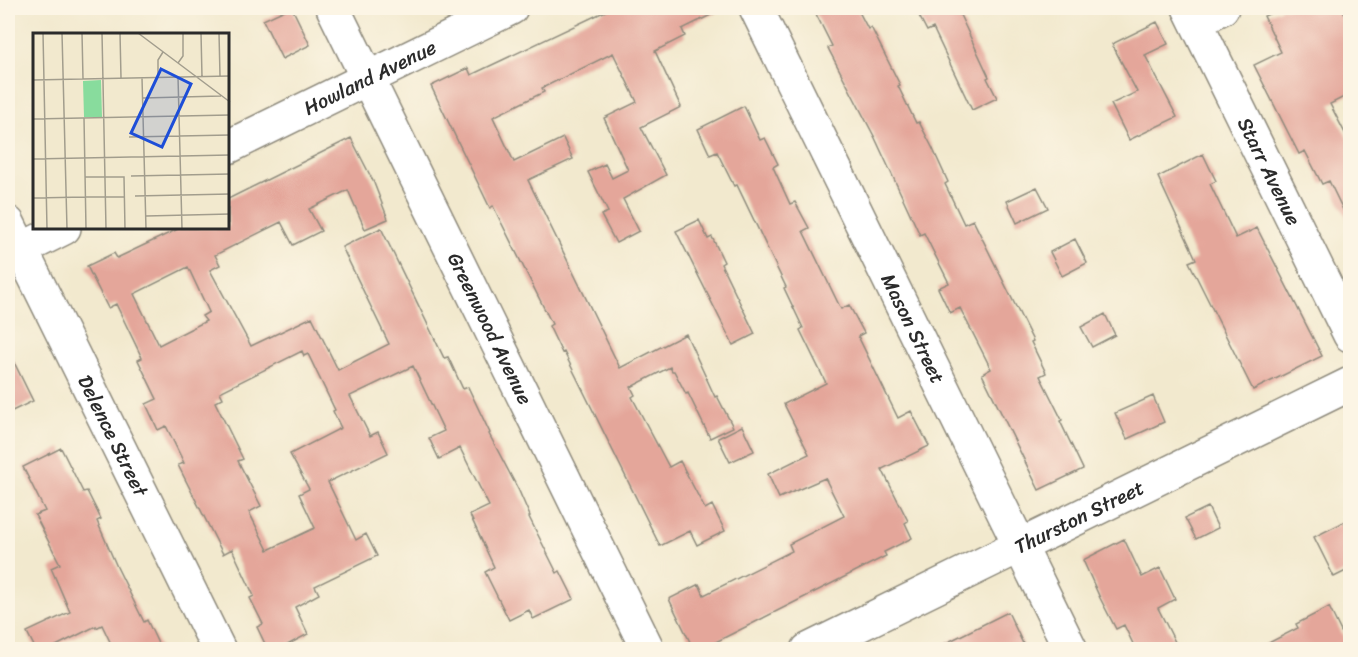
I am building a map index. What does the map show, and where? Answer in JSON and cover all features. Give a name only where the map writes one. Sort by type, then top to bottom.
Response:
[{"type":"street","name":"Greenwood Avenue","points":[[333,8],[648,650]]},
{"type":"street","name":"Howland Avenue","points":[[230,146],[511,8]]},
{"type":"street","name":"Mason Street","points":[[756,8],[1071,650]]},
{"type":"street","name":"Starr Avenue","points":[[1202,12],[1350,334]]},
{"type":"street","points":[[12,243],[57,230]]},
{"type":"street","name":"Delence Street","points":[[12,243],[219,650]]},
{"type":"street","name":"Thurston Street","points":[[808,650],[1350,384]]},
{"type":"building","points":[[292,8],[310,45],[282,59],[263,20]]},
{"type":"building","points":[[612,8],[725,8],[682,29],[685,36],[655,51],[681,107],[641,127],[666,175],[623,199],[639,231],[616,243],[601,215],[608,212],[588,172],[605,164],[612,178],[628,170],[604,118],[637,102],[613,53],[542,88],[544,92],[493,117],[514,162],[563,138],[573,159],[528,180],[620,368],[686,334],[715,397],[717,396],[733,427],[710,438],[688,393],[686,394],[670,367],[631,387],[635,395],[632,397],[669,467],[680,461],[705,509],[712,505],[725,531],[697,545],[690,531],[660,546],[564,352],[562,353],[549,326],[552,324],[493,206],[490,208],[431,86],[468,68],[471,75]]},
{"type":"building","points":[[813,8],[857,8],[868,29],[871,27],[916,123],[919,122],[932,147],[948,182],[945,184],[964,224],[973,220],[1033,341],[1031,342],[1046,373],[1040,376],[1083,469],[1039,490],[982,374],[991,369],[960,308],[950,313],[938,288],[949,283],[924,233],[920,235],[875,138],[828,48],[832,46]]},
{"type":"building","points":[[915,8],[976,8],[960,15],[997,98],[972,110],[933,28],[927,31]]},
{"type":"building","points":[[1282,8],[1342,8],[1350,25],[1350,94],[1330,104],[1350,143],[1350,224],[1329,181],[1322,184],[1305,151],[1299,154],[1254,65],[1281,52],[1264,16]]},
{"type":"building","points":[[1157,22],[1168,44],[1145,55],[1177,117],[1129,140],[1111,104],[1137,92],[1112,44]]},
{"type":"building","points":[[744,106],[760,140],[765,138],[778,164],[773,167],[790,204],[795,202],[809,228],[803,231],[841,309],[849,305],[864,333],[858,336],[898,418],[911,411],[929,446],[882,469],[908,521],[905,523],[912,538],[884,552],[886,556],[700,650],[694,650],[669,599],[699,584],[704,595],[792,551],[789,544],[844,516],[825,478],[779,498],[768,474],[809,454],[784,404],[826,383],[800,330],[803,328],[784,288],[786,287],[737,185],[734,186],[717,152],[710,155],[698,129]]},
{"type":"building","points":[[351,138],[374,183],[388,219],[365,229],[348,190],[309,209],[321,231],[293,245],[281,222],[215,255],[220,265],[210,270],[251,346],[312,317],[338,370],[389,344],[342,247],[381,228],[444,358],[448,357],[463,389],[468,387],[557,573],[560,571],[574,599],[533,619],[529,610],[509,620],[485,572],[494,567],[470,515],[489,506],[460,448],[439,459],[429,438],[444,431],[413,366],[350,396],[370,436],[378,432],[388,453],[328,482],[356,540],[366,534],[377,556],[315,586],[319,594],[295,607],[308,634],[278,650],[268,650],[257,627],[263,624],[250,598],[254,596],[232,549],[223,554],[178,465],[184,463],[166,426],[158,430],[146,404],[157,399],[138,360],[142,358],[116,304],[108,308],[87,266],[114,253],[117,258],[176,230],[230,230],[230,198]],"holes":[[[188,267],[209,312],[202,316],[206,321],[159,345],[134,294]],[[302,351],[304,356],[308,354],[335,410],[333,411],[341,428],[290,454],[309,489],[299,494],[315,528],[268,550],[249,512],[261,506],[238,461],[243,459],[215,402],[223,398],[220,392]]]},
{"type":"building","points":[[1203,154],[1216,181],[1210,184],[1236,238],[1257,228],[1322,356],[1253,390],[1189,262],[1196,259],[1158,177]]},
{"type":"building","points":[[1037,187],[1048,208],[1017,223],[1007,201]]},
{"type":"building","points":[[699,220],[708,239],[712,237],[724,262],[721,264],[755,334],[733,345],[676,231]]},
{"type":"building","points":[[1075,239],[1087,263],[1062,276],[1050,252]]},
{"type":"building","points":[[1105,314],[1115,335],[1092,347],[1081,327]]},
{"type":"building","points":[[8,350],[33,401],[8,413]]},
{"type":"building","points":[[1153,396],[1164,422],[1127,439],[1115,413]]},
{"type":"building","points":[[742,426],[754,451],[730,462],[718,438]]},
{"type":"building","points":[[61,448],[83,492],[87,491],[101,519],[97,521],[117,567],[144,622],[147,620],[161,650],[114,650],[102,625],[48,650],[36,650],[27,632],[70,612],[51,568],[60,564],[35,515],[45,511],[23,467]]},
{"type":"building","points":[[1208,507],[1218,528],[1196,539],[1185,518]]},
{"type":"building","points":[[1350,519],[1350,569],[1334,577],[1314,537]]},
{"type":"building","points":[[1124,539],[1142,577],[1160,568],[1175,599],[1158,608],[1179,650],[1136,650],[1124,625],[1116,629],[1100,598],[1083,560]]},
{"type":"building","points":[[1329,607],[1350,650],[1255,650],[1298,628],[1296,624]]},
{"type":"building","points":[[1008,612],[1026,650],[932,650]]}]
